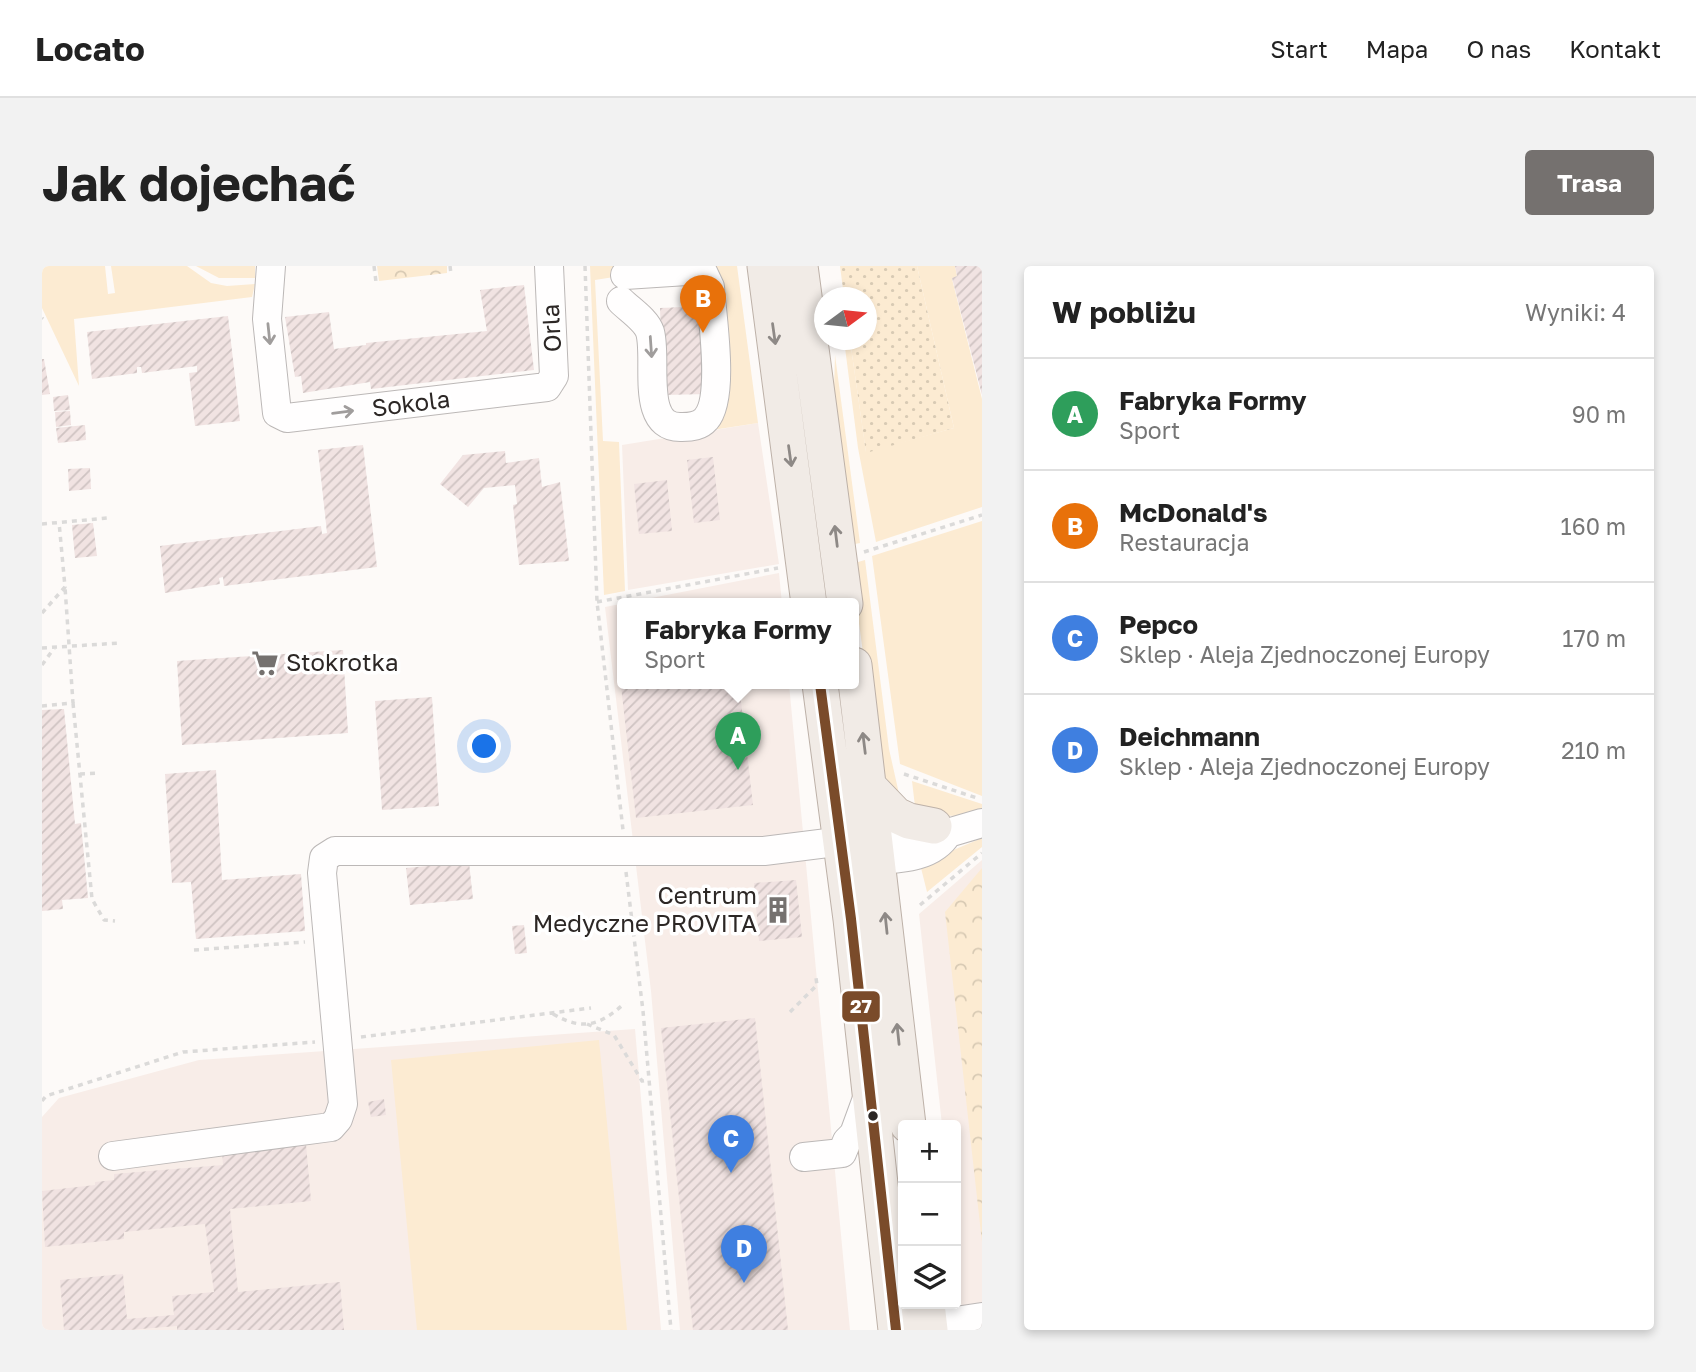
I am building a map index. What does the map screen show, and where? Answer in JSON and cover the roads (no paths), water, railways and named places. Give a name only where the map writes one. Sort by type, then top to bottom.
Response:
[{"type":"main road","points":[[765,266],[808,598]]},
{"type":"main road","points":[[800,266],[844,598]]},
{"type":"main road","points":[[821,689],[842,851],[879,1184],[916,1324]]},
{"type":"main road","points":[[856,689],[907,1120]]},
{"type":"main road","points":[[870,788],[896,815],[941,830]]},
{"type":"street","name":"Sokola","points":[[271,266],[267,319],[276,413],[287,418],[547,387]]},
{"type":"street","name":"Orla","points":[[547,387],[554,376],[549,266]]},
{"type":"street","points":[[702,270],[706,275],[712,306],[716,394],[714,406],[697,412],[667,413],[655,405],[650,332],[623,288],[702,270]]},
{"type":"street","points":[[113,1156],[331,1127],[338,1119],[343,1104],[322,873],[324,858],[335,852],[625,849],[842,851],[877,847],[923,831],[982,823]]},
{"type":"street","points":[[842,1153],[847,1141],[855,1134],[869,1093]]},
{"type":"street","points":[[804,1157],[842,1153]]},
{"type":"street","points":[[842,1153],[850,1164],[879,1184]]},
{"type":"street","points":[[916,1324],[982,1317]]},
{"type":"place","name":"McDonald's","points":[[703,333]]},
{"type":"place","name":"Stokrotka","points":[[265,663]]},
{"type":"place","name":"Fabryka Formy","points":[[738,770]]},
{"type":"place","name":"Centrum Medyczne PROVITA","points":[[778,910]]},
{"type":"place","name":"Pepco","points":[[731,1173]]},
{"type":"place","name":"Deichmann","points":[[744,1283]]}]
